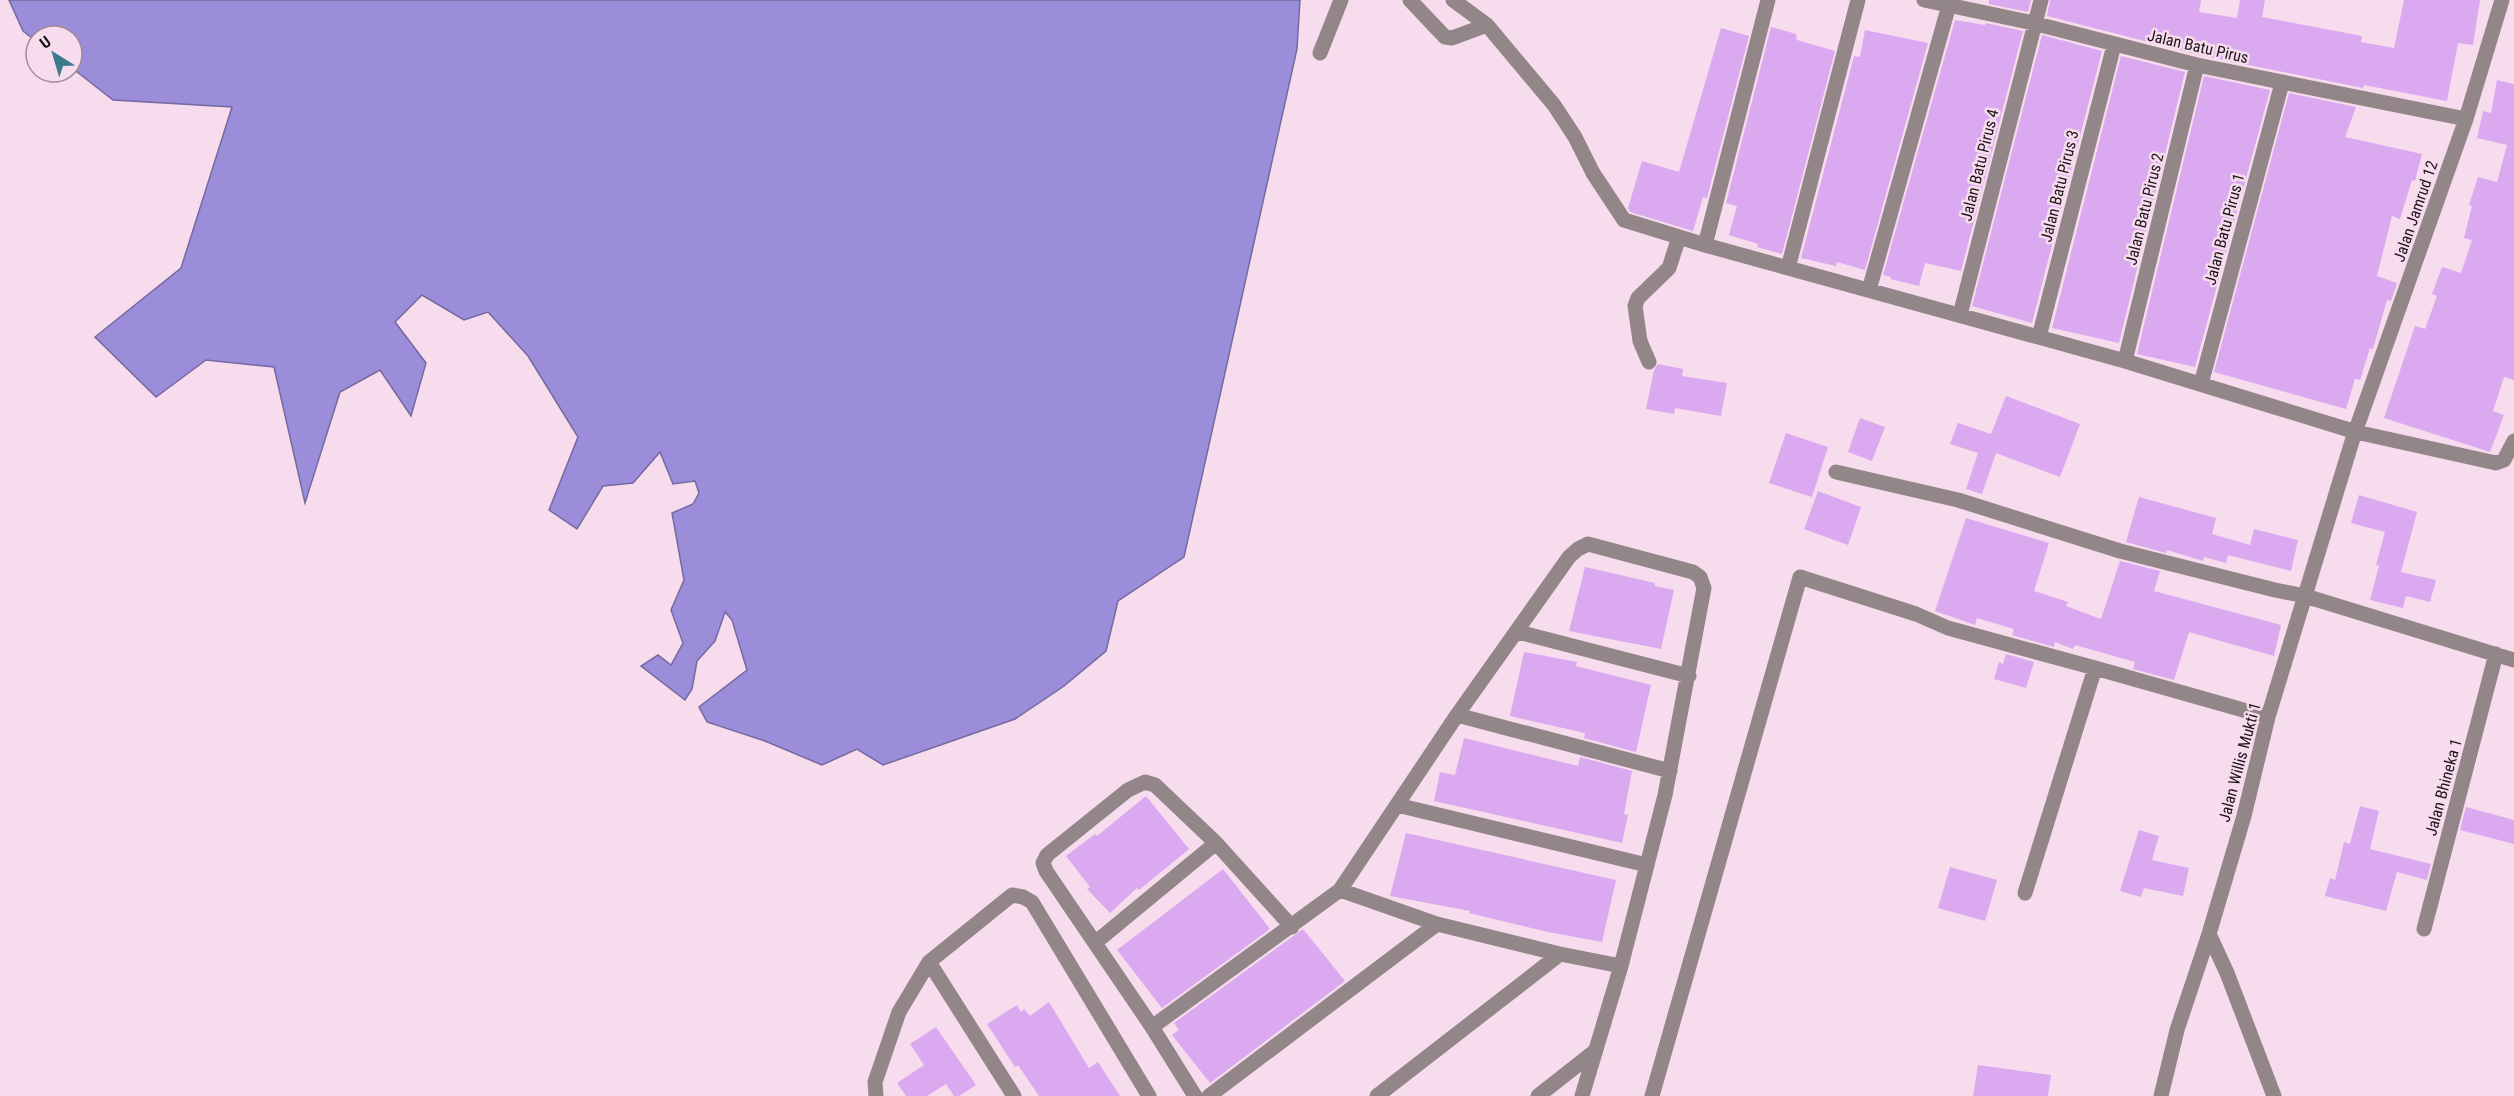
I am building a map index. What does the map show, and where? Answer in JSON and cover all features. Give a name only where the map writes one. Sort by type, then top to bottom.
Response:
[{"type":"street","points":[[1320,53],[1341,0]]},
{"type":"street","points":[[1410,0],[1445,37],[1452,39],[1487,25]]},
{"type":"street","points":[[1453,0],[1487,25],[1554,105],[1575,137],[1593,173],[1624,220],[1677,242],[1705,245],[2125,361],[2355,435],[2496,463],[2504,460],[2514,441]]},
{"type":"street","points":[[1705,245],[1768,0]]},
{"type":"street","points":[[1788,268],[1858,0]]},
{"type":"street","name":"Jalan Batu Pirus","points":[[1924,0],[2033,23],[2197,65],[2466,119]]},
{"type":"street","name":"Jalan Batu Pirus 4","points":[[1960,315],[2033,23],[2041,0]]},
{"type":"street","name":"Jalan Jamrud 12","points":[[2355,435],[2466,119],[2502,0]]},
{"type":"street","points":[[1869,290],[1949,5]]},
{"type":"street","name":"Jalan Batu Pirus 3","points":[[2039,337],[2114,45]]},
{"type":"street","name":"Jalan Batu Pirus 2","points":[[2125,361],[2197,65]]},
{"type":"street","name":"Jalan Batu Pirus 1","points":[[2201,384],[2282,83]]},
{"type":"street","points":[[1649,362],[1640,340],[1635,306],[1638,298],[1665,274],[1672,262],[1677,242]]},
{"type":"street","name":"Jalan Willis Mukti 1","points":[[2161,1096],[2177,1030],[2209,934],[2244,816],[2268,717],[2355,435]]},
{"type":"street","points":[[1836,472],[1958,500],[2120,550],[2306,596],[2514,660]]},
{"type":"street","points":[[1152,1027],[1340,890],[1457,715],[1569,557],[1588,544],[1693,572],[1700,577],[1704,588],[1670,771],[1621,966],[1582,1096]]},
{"type":"street","points":[[1652,1096],[1800,577],[1916,614],[1948,628],[2268,717]]},
{"type":"street","points":[[1518,632],[1689,676]]},
{"type":"street","name":"Jalan Bhineka 1","points":[[2424,929],[2496,654]]},
{"type":"street","points":[[2025,893],[2095,668]]},
{"type":"street","points":[[1457,715],[1670,771]]},
{"type":"street","points":[[1195,1096],[1096,942],[1046,871],[1043,863],[1047,855],[1128,790],[1145,782],[1155,785],[1216,843],[1292,927]]},
{"type":"street","points":[[1397,806],[1647,865]]},
{"type":"street","points":[[1096,942],[1216,843]]},
{"type":"street","points":[[1340,890],[1437,924],[1560,954],[1621,966]]},
{"type":"street","points":[[876,1096],[875,1082],[899,1012],[929,962],[1012,895],[1032,902],[1149,1096]]},
{"type":"street","points":[[1209,1096],[1437,924]]},
{"type":"street","points":[[2209,934],[2227,973],[2274,1096]]},
{"type":"street","points":[[1377,1096],[1560,954]]},
{"type":"street","points":[[929,962],[1014,1096]]},
{"type":"street","points":[[1538,1096],[1594,1052]]},
{"type":"shaded area","points":[[9,0],[1300,0],[1297,49],[1184,557],[1118,601],[1106,651],[1064,686],[1015,719],[883,765],[857,749],[822,765],[765,741],[707,722],[699,707],[747,670],[732,620],[725,612],[715,641],[697,661],[692,689],[685,700],[641,666],[658,655],[671,665],[683,643],[671,610],[684,580],[672,513],[693,504],[699,493],[695,481],[673,484],[660,452],[633,483],[603,486],[577,529],[549,510],[578,437],[528,356],[488,312],[464,320],[422,295],[395,322],[426,363],[411,416],[380,370],[340,392],[305,503],[274,367],[206,360],[156,397],[95,337],[181,268],[232,107],[113,100],[84,77],[84,24],[24,24],[23,31]]},
{"type":"building","points":[[1989,0],[2031,0],[2028,12],[1989,4]]},
{"type":"building","points":[[2050,0],[2201,0],[2199,12],[2237,18],[2240,0],[2265,0],[2262,17],[2362,36],[2361,42],[2394,48],[2404,0],[2480,0],[2473,45],[2458,43],[2447,101],[2364,85],[2363,88],[2199,55],[2047,16]]},
{"type":"building","points":[[1955,20],[1985,25],[1986,23],[2023,31],[1961,271],[1925,263],[1919,286],[1883,275]]},
{"type":"building","points":[[1771,27],[1796,34],[1797,40],[1835,51],[1782,254],[1757,247],[1758,244],[1729,235],[1737,206],[1726,203]]},
{"type":"building","points":[[1721,28],[1749,36],[1707,198],[1703,197],[1693,231],[1630,212],[1628,208],[1642,161],[1679,172]]},
{"type":"building","points":[[1865,30],[1928,43],[1865,270],[1837,262],[1836,266],[1801,258],[1854,56],[1860,57]]},
{"type":"building","points":[[2042,35],[2102,51],[2032,323],[1972,306]]},
{"type":"building","points":[[2121,56],[2185,72],[2119,343],[2052,328]]},
{"type":"building","points":[[2204,76],[2270,90],[2195,367],[2137,354]]},
{"type":"building","points":[[2497,80],[2514,84],[2514,380],[2504,377],[2493,411],[2504,415],[2490,452],[2384,418],[2415,326],[2425,329],[2437,296],[2432,294],[2442,267],[2461,273],[2472,240],[2464,238],[2472,206],[2469,205],[2478,177],[2497,182],[2507,145],[2477,138],[2483,111],[2491,113]]},
{"type":"building","points":[[2289,93],[2356,107],[2345,137],[2422,154],[2415,181],[2412,180],[2400,219],[2392,216],[2377,276],[2397,283],[2391,301],[2387,300],[2373,349],[2370,348],[2360,380],[2355,379],[2346,409],[2214,372]]},
{"type":"building","points":[[1658,364],[1683,369],[1682,376],[1727,383],[1721,416],[1675,408],[1674,414],[1646,409],[1654,370]]},
{"type":"building","points":[[2006,396],[2080,424],[2060,477],[1996,453],[1982,494],[1966,489],[1978,453],[1950,444],[1958,423],[1991,434]]},
{"type":"building","points":[[1860,418],[1885,427],[1872,461],[1848,452]]},
{"type":"building","points":[[1786,433],[1828,447],[1812,497],[1769,483]]},
{"type":"building","points":[[1818,491],[1861,507],[1848,545],[1804,529]]},
{"type":"building","points":[[2359,495],[2417,512],[2401,572],[2436,580],[2430,602],[2406,596],[2403,608],[2370,600],[2385,532],[2351,523]]},
{"type":"building","points":[[2139,497],[2216,518],[2212,534],[2250,545],[2254,529],[2298,540],[2291,571],[2228,555],[2226,563],[2204,557],[2203,561],[2167,550],[2166,553],[2126,542]]},
{"type":"building","points":[[1966,518],[2049,543],[2034,591],[2068,602],[2066,606],[2101,619],[2120,561],[2160,571],[2154,591],[2281,625],[2274,656],[2189,632],[2174,680],[2133,669],[2135,662],[2075,645],[2073,649],[2055,642],[2054,647],[2012,635],[2014,629],[1977,618],[1975,625],[1935,611]]},
{"type":"building","points":[[1585,567],[1655,583],[1655,586],[1674,590],[1661,649],[1569,631]]},
{"type":"building","points":[[1524,652],[1577,662],[1576,666],[1651,685],[1636,752],[1584,738],[1585,733],[1510,716]]},
{"type":"building","points":[[2006,654],[2034,662],[2026,688],[1994,679],[1999,662],[2003,664]]},
{"type":"building","points":[[1464,738],[1578,766],[1580,757],[1632,771],[1624,814],[1628,815],[1622,843],[1434,801],[1440,772],[1455,775]]},
{"type":"building","points":[[1146,796],[1189,849],[1139,890],[1137,888],[1110,913],[1087,889],[1090,887],[1066,856],[1095,834],[1097,836]]},
{"type":"building","points":[[2360,806],[2379,811],[2370,849],[2431,864],[2427,880],[2397,872],[2386,911],[2325,896],[2330,878],[2335,880],[2344,842],[2350,844]]},
{"type":"building","points":[[2466,807],[2514,820],[2514,844],[2460,830]]},
{"type":"building","points":[[2139,830],[2159,836],[2152,860],[2189,868],[2183,896],[2144,888],[2141,897],[2120,891]]},
{"type":"building","points":[[1406,833],[1616,880],[1602,942],[1548,932],[1469,913],[1470,911],[1390,896]]},
{"type":"building","points":[[1950,867],[1997,880],[1985,921],[1938,908]]},
{"type":"building","points":[[1223,869],[1270,929],[1162,1008],[1117,950]]},
{"type":"building","points":[[1303,929],[1345,981],[1210,1083],[1172,1035],[1179,1030],[1174,1023]]},
{"type":"building","points":[[1049,1002],[1089,1068],[1098,1062],[1120,1096],[1039,1096],[1018,1065],[1015,1067],[987,1024],[1017,1005],[1021,1012],[1024,1009],[1030,1016]]},
{"type":"building","points":[[936,1027],[976,1085],[959,1096],[954,1096],[946,1084],[927,1096],[906,1096],[897,1083],[924,1065],[910,1044]]},
{"type":"building","points":[[1978,1065],[2051,1075],[2048,1096],[1973,1096]]}]
